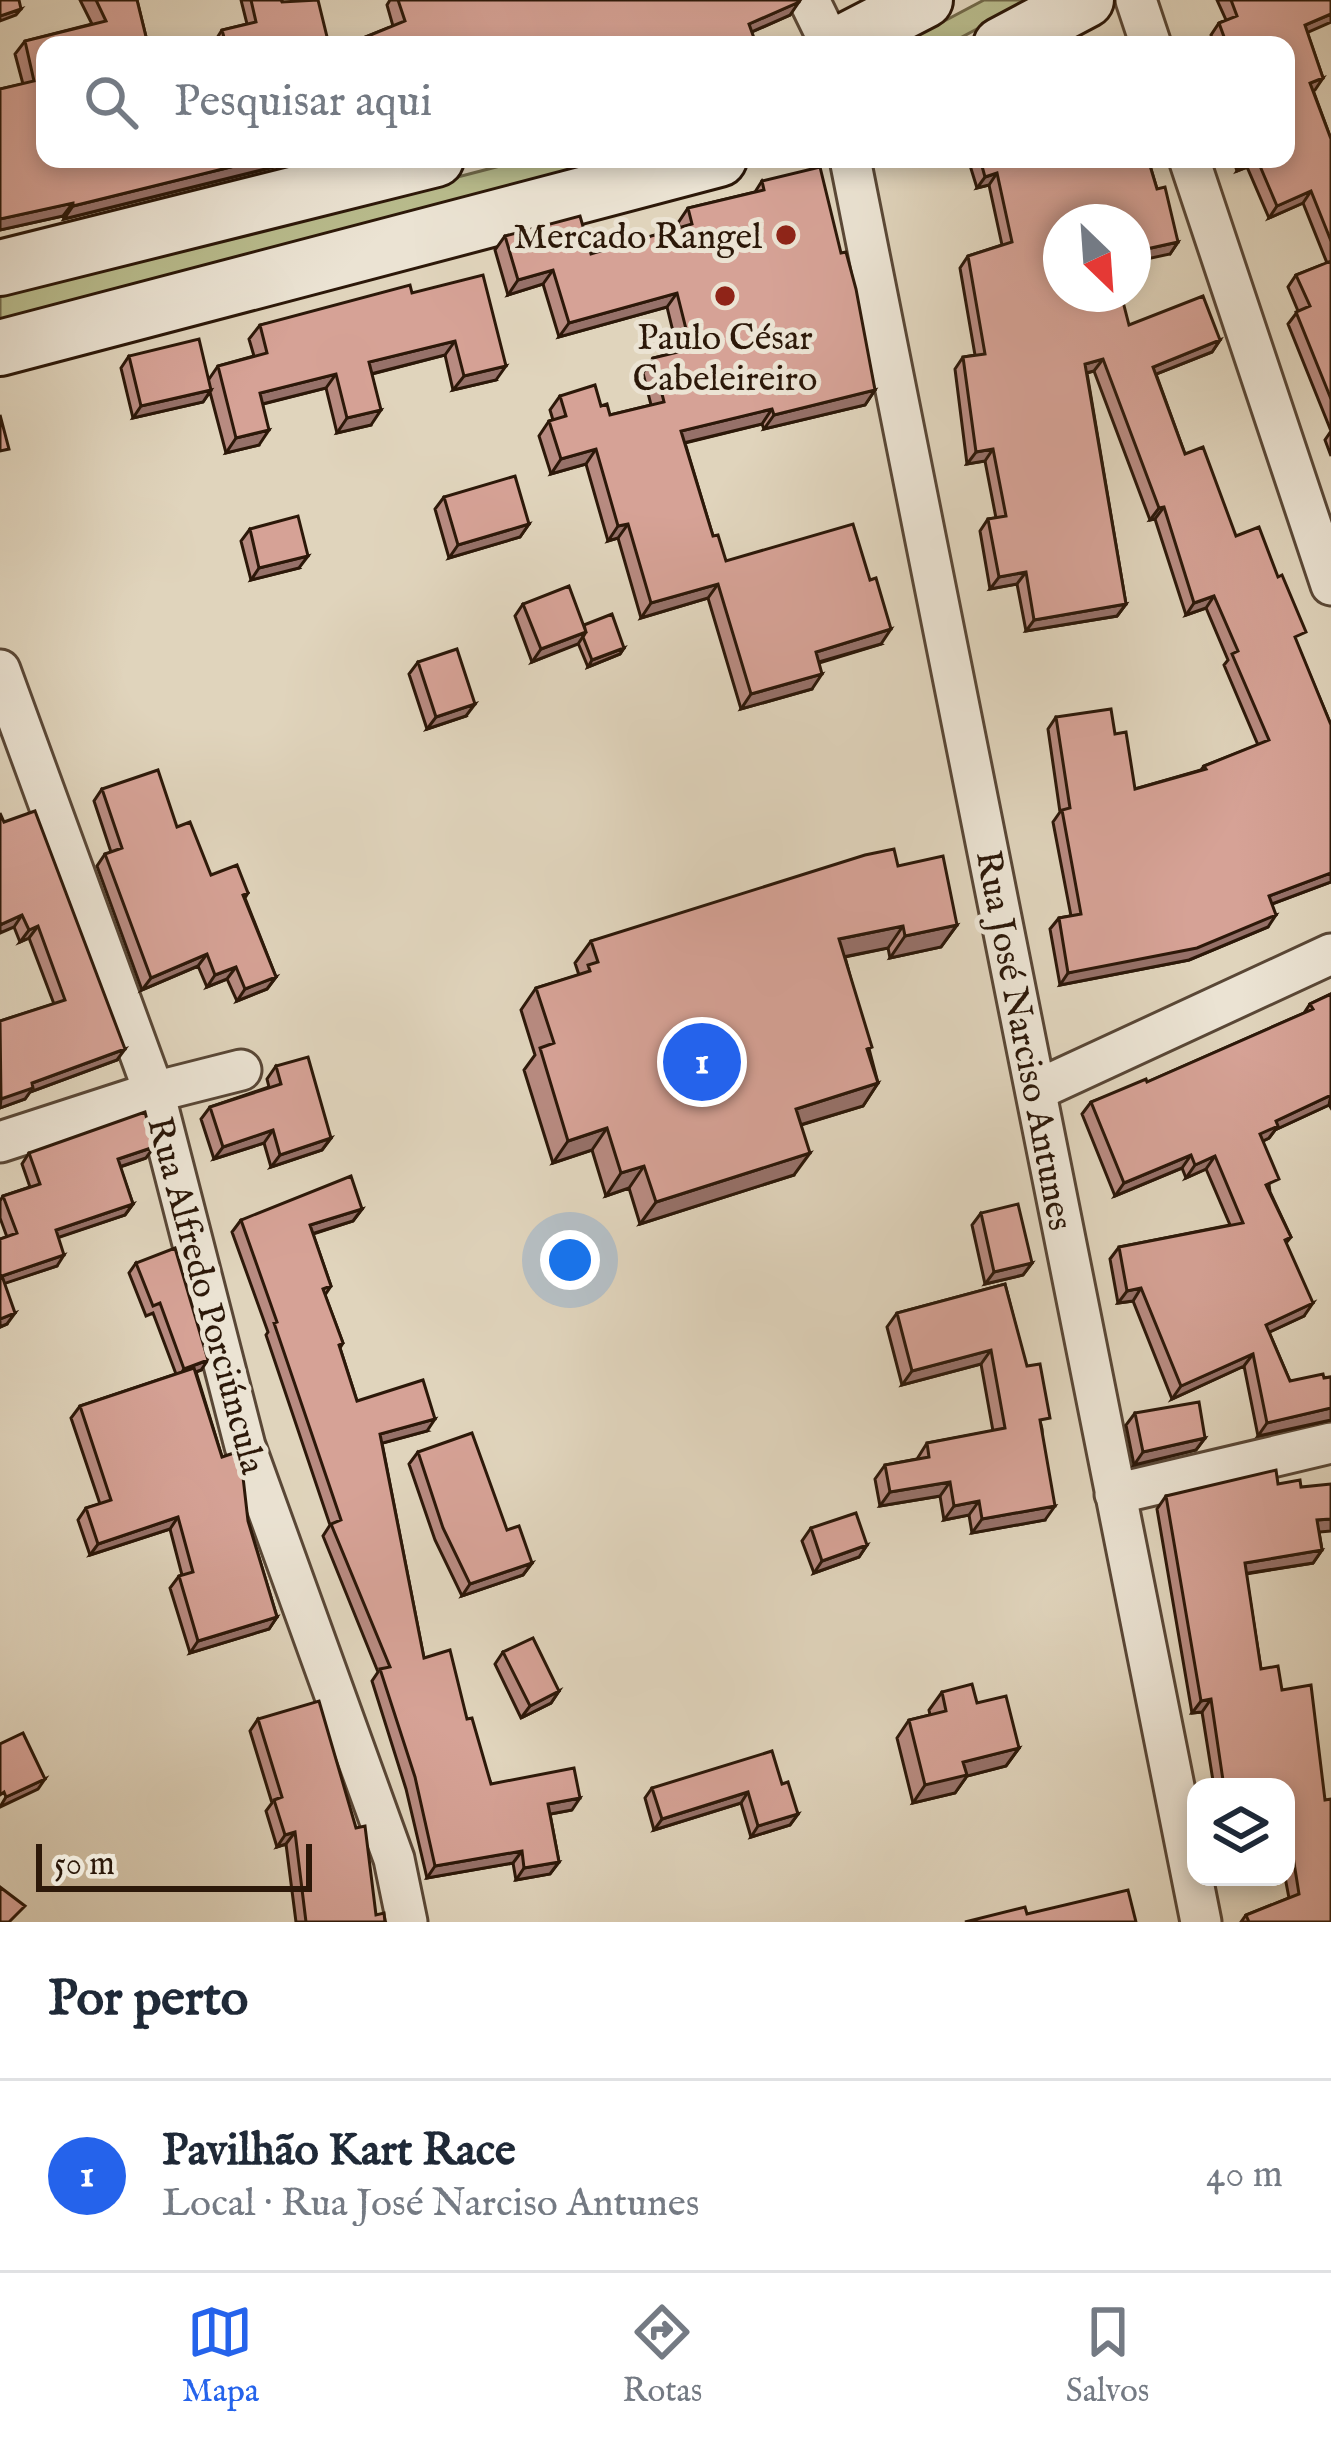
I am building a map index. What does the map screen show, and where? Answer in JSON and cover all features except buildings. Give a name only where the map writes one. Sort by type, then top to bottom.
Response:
[{"type":"main road","points":[[852,36],[925,0]]},
{"type":"main road","points":[[1018,36],[1086,0]]},
{"type":"main road","points":[[0,268],[400,168]]},
{"type":"main road","points":[[0,348],[685,168]]},
{"type":"street","points":[[808,0],[829,36]]},
{"type":"street","points":[[1136,0],[1148,36]]},
{"type":"street","name":"Rua José Narciso Antunes","points":[[852,168],[1202,1922]]},
{"type":"street","points":[[1192,168],[1331,585]]},
{"type":"street","name":"Rua Alfredo Porciúncula","points":[[0,670],[154,1092],[245,1446],[394,1859],[407,1922]]},
{"type":"street","points":[[1037,1090],[1331,954]]},
{"type":"street","points":[[0,1142],[154,1092],[241,1070]]},
{"type":"street","points":[[1115,1494],[1331,1443]]},
{"type":"green space","points":[[984,0],[1031,0],[964,36],[916,36]]},
{"type":"green space","points":[[492,168],[583,168],[0,320],[0,296]]},
{"type":"place","name":"Mercado Rangel","points":[[786,235]]},
{"type":"place","name":"Paulo César Cabeleireiro","points":[[725,296]]},
{"type":"place","name":"Pavilhão Kart Race","points":[[702,1062]]}]
